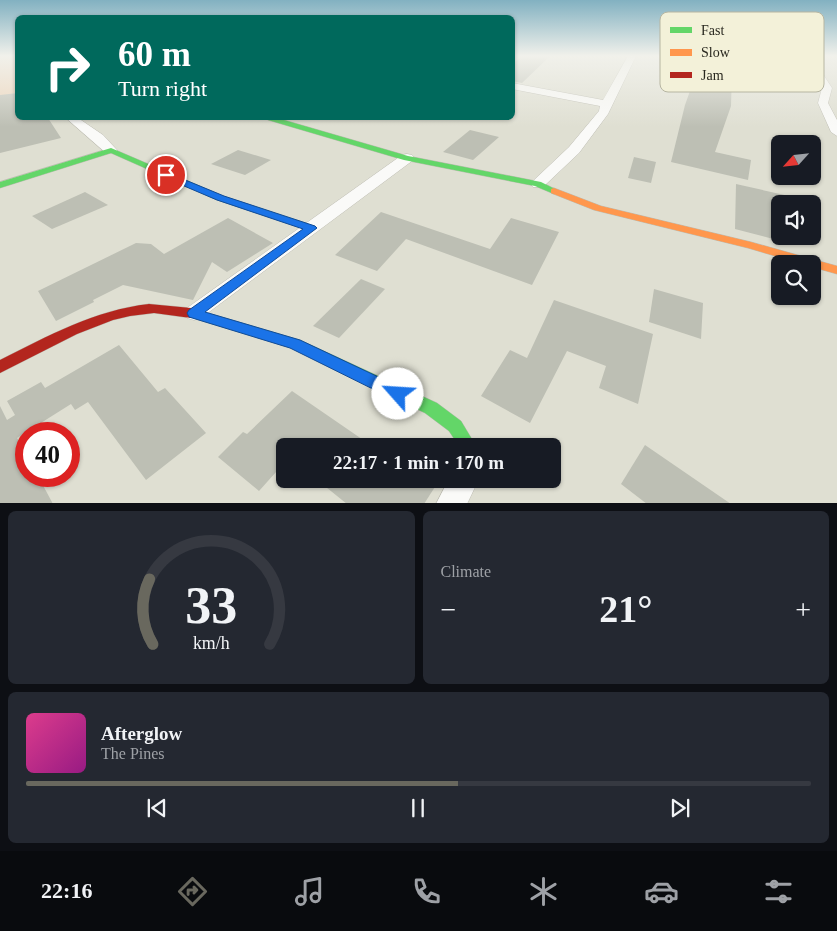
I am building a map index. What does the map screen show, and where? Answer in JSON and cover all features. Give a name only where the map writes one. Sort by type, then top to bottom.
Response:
[{"type":"street","points":[[538,184],[574,150],[604,112],[606,104],[619,79]]},
{"type":"street","points":[[824,83],[827,88],[823,103],[837,132]]},
{"type":"street","points":[[515,87],[606,104]]},
{"type":"street","points":[[74,120],[99,138],[111,150],[220,198],[311,228]]},
{"type":"street","points":[[278,120],[406,158],[538,184],[598,208],[751,245],[837,270]]},
{"type":"street","points":[[0,185],[111,150]]},
{"type":"street","points":[[194,313],[406,158]]},
{"type":"street","points":[[0,367],[96,321],[118,314],[149,310],[194,313],[294,344],[431,408],[455,426],[463,438]]},
{"type":"street","points":[[451,503],[460,488]]},
{"type":"shaded area","points":[[0,79],[15,79],[15,93],[0,96]]},
{"type":"building","points":[[515,79],[526,79],[522,83],[515,82]]},
{"type":"building","points":[[690,92],[731,92],[731,106],[715,152],[751,160],[748,180],[671,162]]},
{"type":"building","points":[[15,93],[15,120],[49,120],[61,138],[0,153],[0,95]]},
{"type":"building","points":[[470,130],[499,137],[473,160],[443,152]]},
{"type":"building","points":[[238,150],[271,160],[245,175],[211,164]]},
{"type":"building","points":[[634,157],[656,162],[651,183],[628,178]]},
{"type":"building","points":[[736,184],[785,195],[771,195],[771,238],[735,229]]},
{"type":"building","points":[[85,192],[108,205],[52,229],[32,216]]},
{"type":"building","points":[[381,212],[490,249],[511,218],[559,232],[532,285],[406,239],[377,271],[335,255]]},
{"type":"building","points":[[228,218],[273,243],[227,272],[212,262],[193,300],[123,285],[56,321],[38,291],[136,243],[151,244],[164,254]]},
{"type":"building","points":[[361,279],[385,289],[339,338],[313,326]]},
{"type":"building","points":[[654,289],[703,303],[701,339],[649,322]]},
{"type":"building","points":[[554,300],[653,334],[638,404],[599,388],[606,366],[567,351],[530,423],[481,396],[510,350],[527,358]]},
{"type":"building","points":[[119,345],[158,392],[165,388],[206,433],[146,480],[88,402],[75,410],[71,404],[42,422],[15,422],[15,487],[44,487],[52,503],[0,503],[0,406],[7,420],[15,415],[7,401],[41,382],[45,388]]},
{"type":"building","points":[[292,391],[360,438],[276,438],[276,472],[259,491],[218,457],[243,432],[247,434]]},
{"type":"building","points":[[645,445],[730,503],[646,503],[621,484]]},
{"type":"building","points":[[327,488],[434,488],[425,503],[346,503]]},
{"type":"traffic: fast","points":[[278,120],[407,158],[538,184],[554,191]]},
{"type":"traffic: fast","points":[[0,185],[111,150],[220,198],[311,228]]},
{"type":"traffic: fast","points":[[191,313],[295,344],[431,408],[455,426],[463,438]]},
{"type":"traffic: slow","points":[[554,191],[598,208],[751,245],[837,270]]},
{"type":"traffic: jam","points":[[0,367],[72,330],[111,316],[130,311],[154,309],[191,313]]},
{"type":"route","points":[[166,175],[220,198],[311,228],[194,313],[294,344],[398,394]]}]
